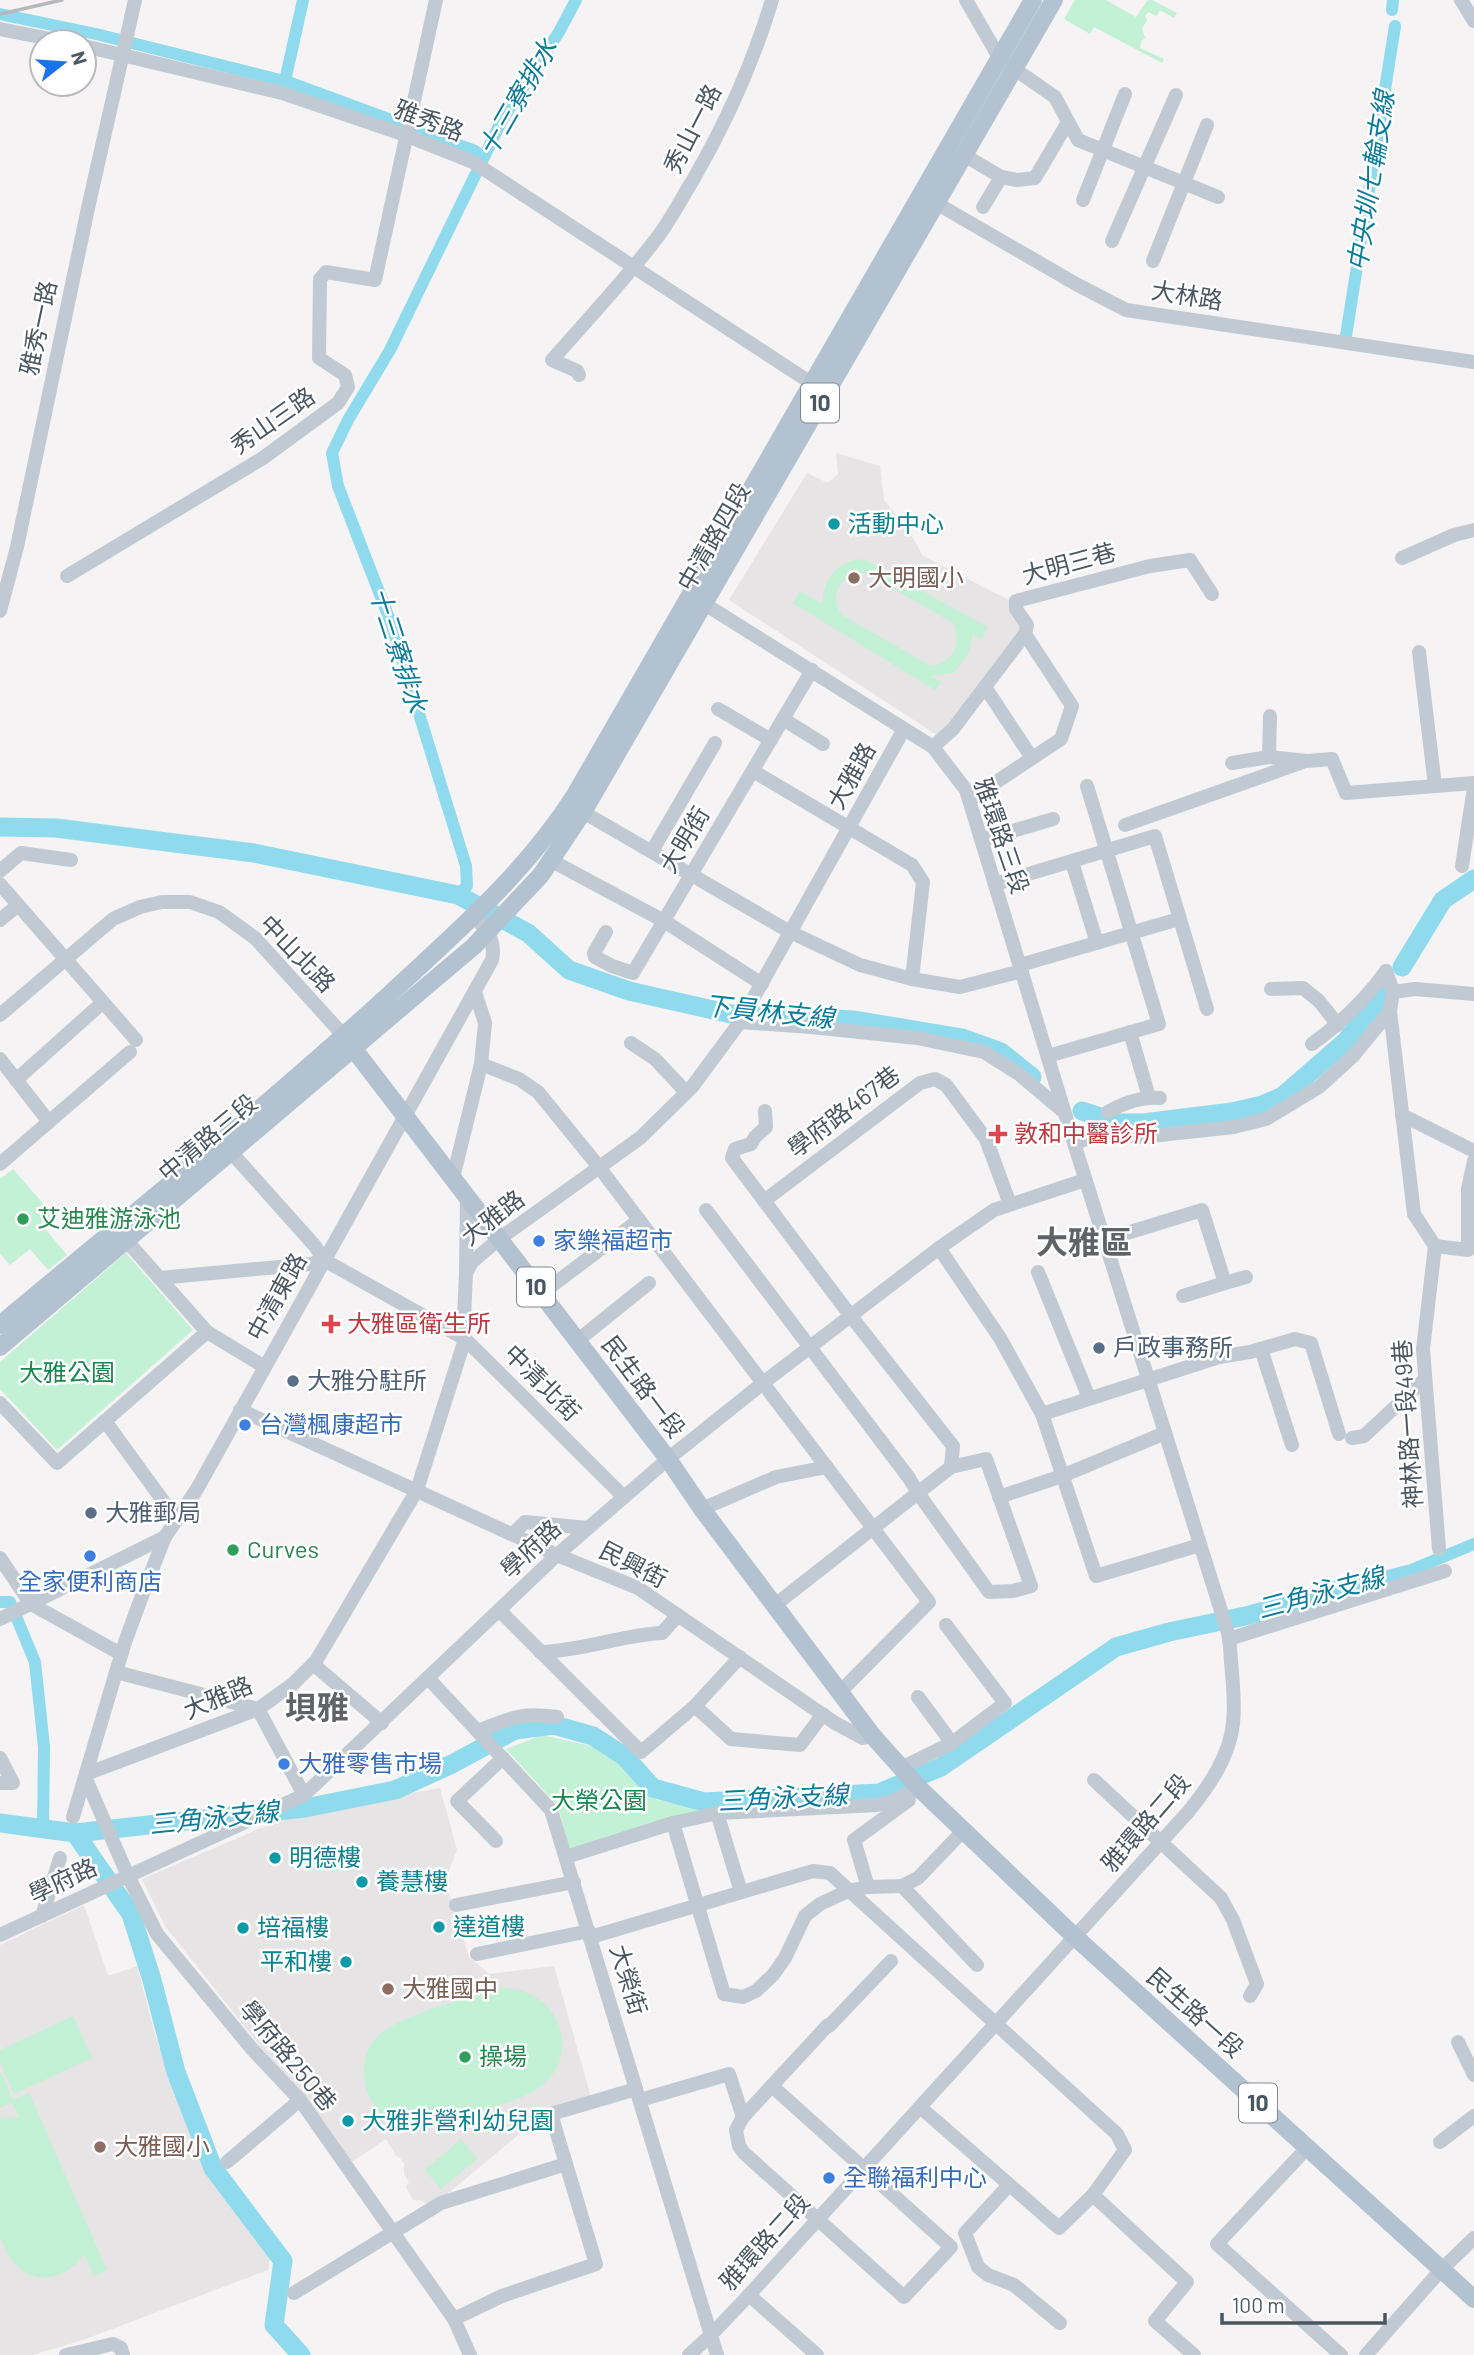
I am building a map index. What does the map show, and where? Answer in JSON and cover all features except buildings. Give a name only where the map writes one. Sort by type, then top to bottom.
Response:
[{"type":"main road","name":"中清路四段","points":[[929,199],[964,155],[1007,64],[1033,0]]},
{"type":"main road","name":"中清路四段","points":[[348,1042],[474,946],[552,861],[583,812],[697,599],[1007,64],[1054,0]]},
{"type":"main road","name":"中清路四段","points":[[348,1042],[481,910],[551,832],[697,599]]},
{"type":"main road","name":"民生路一段","points":[[348,1042],[668,1459],[702,1509],[840,1692],[901,1768]]},
{"type":"main road","name":"中清路三段","points":[[0,1348],[230,1151],[348,1042]]},
{"type":"main road","name":"中清路三段","points":[[0,1325],[348,1042]]},
{"type":"main road","name":"10","points":[[901,1768],[920,1789]]},
{"type":"main road","name":"民生路一段","points":[[920,1789],[1074,1936],[1441,2270]]},
{"type":"main road","name":"10","points":[[1441,2270],[1474,2299]]},
{"type":"street","name":"雅秀一路","points":[[0,611],[17,547],[135,0]]},
{"type":"street","name":"秀山三路","points":[[67,576],[263,458],[338,403],[348,387],[345,374],[319,358],[320,279],[326,272],[376,280],[436,0]]},
{"type":"street","name":"秀山一路","points":[[579,375],[577,371],[552,360],[659,236],[717,137],[759,43],[772,0]]},
{"type":"street","points":[[966,0],[1007,64],[1055,96],[1078,140],[1218,197]]},
{"type":"street","points":[[1461,0],[1474,21]]},
{"type":"street","points":[[0,29],[28,35]]},
{"type":"street","name":"雅秀路","points":[[98,49],[282,93],[405,135],[473,162],[502,178],[634,268],[819,388]]},
{"type":"street","points":[[1083,200],[1125,94]]},
{"type":"street","points":[[1112,241],[1175,95]]},
{"type":"street","points":[[964,155],[1001,177],[1017,180],[1035,178],[1068,122]]},
{"type":"street","points":[[1153,261],[1207,125]]},
{"type":"street","points":[[984,207],[1001,177]]},
{"type":"street","name":"大林路","points":[[929,199],[1126,310],[1474,362]]},
{"type":"street","points":[[1402,558],[1454,535],[1474,530]]},
{"type":"street","name":"大明三巷","points":[[1025,634],[1027,625],[1016,609],[1016,601],[1150,566],[1190,560],[1212,594]]},
{"type":"street","name":"雅環路三段","points":[[697,599],[933,747],[966,790],[1085,1180]]},
{"type":"street","points":[[933,747],[953,729],[1025,634],[1072,706],[1061,739],[969,800]]},
{"type":"street","points":[[1419,652],[1435,786]]},
{"type":"street","name":"大明街","points":[[606,932],[594,953],[595,957],[633,973],[812,670]]},
{"type":"street","points":[[985,687],[1032,758]]},
{"type":"street","points":[[718,709],[771,740]]},
{"type":"street","points":[[1269,757],[1270,716]]},
{"type":"street","points":[[783,719],[823,744]]},
{"type":"street","name":"大雅路","points":[[86,1777],[258,1709],[293,1684],[313,1664],[417,1490],[465,1339],[466,1273],[472,1262],[499,1239],[640,1138],[714,1060],[762,984],[905,729]]},
{"type":"street","points":[[652,851],[715,743]]},
{"type":"street","points":[[1231,763],[1269,757],[1307,761],[1332,759],[1346,793],[1474,785],[1462,866]]},
{"type":"street","points":[[1125,824],[1307,761]]},
{"type":"street","points":[[753,771],[912,865],[923,882],[912,979]]},
{"type":"street","points":[[1050,1063],[1130,1032],[1159,1024],[1087,786]]},
{"type":"street","points":[[583,812],[790,932],[860,965],[912,979],[960,987],[1179,919]]},
{"type":"street","points":[[982,840],[1053,819]]},
{"type":"street","points":[[995,884],[1155,836],[1207,1009]]},
{"type":"street","points":[[0,871],[21,853],[71,860]]},
{"type":"street","points":[[552,861],[664,921],[762,984]]},
{"type":"street","points":[[1072,862],[1097,943]]},
{"type":"street","points":[[0,884],[102,1003],[133,1046],[0,1164]]},
{"type":"street","name":"中山北路","points":[[0,1015],[113,919],[140,907],[162,902],[190,902],[219,912],[255,938],[348,1042]]},
{"type":"street","points":[[0,920],[18,905]]},
{"type":"street","points":[[481,910],[490,927]]},
{"type":"street","name":"中清東路","points":[[73,1818],[121,1654],[166,1537],[197,1489],[492,960],[494,949],[490,927]]},
{"type":"street","points":[[1312,1044],[1338,1025],[1370,993],[1385,971],[1393,992],[1390,1011],[1413,1214],[1435,1246],[1468,1250],[1468,1189],[1474,1161]]},
{"type":"street","points":[[1271,989],[1303,988],[1319,1000],[1338,1025]]},
{"type":"street","points":[[1393,992],[1415,989],[1474,994]]},
{"type":"street","points":[[453,1178],[481,1064],[485,1023],[475,992]]},
{"type":"street","points":[[16,1080],[102,1003]]},
{"type":"street","points":[[1074,1143],[1106,1133],[1141,1137],[1234,1127],[1266,1119],[1319,1087],[1353,1056],[1390,1011]]},
{"type":"street","points":[[740,1022],[917,1038],[984,1052],[1019,1074],[1065,1112]]},
{"type":"street","points":[[1108,1112],[1117,1106],[1154,1097],[1130,1032]]},
{"type":"street","points":[[631,1043],[655,1059],[686,1092]]},
{"type":"street","points":[[0,1059],[49,1122]]},
{"type":"street","points":[[481,1064],[519,1079],[538,1092],[599,1167],[929,1602],[840,1692]]},
{"type":"street","name":"學府路467巷","points":[[764,1201],[920,1083],[935,1079],[946,1085],[986,1139],[1010,1204]]},
{"type":"street","points":[[765,1111],[766,1128],[751,1144],[735,1149],[732,1158],[953,1446],[951,1467]]},
{"type":"street","points":[[1402,1115],[1474,1151]]},
{"type":"street","name":"中清北街","points":[[230,1151],[315,1246],[324,1260],[465,1339],[624,1497]]},
{"type":"street","name":"學府路","points":[[0,1935],[304,1795],[557,1555],[668,1459],[763,1383],[939,1248],[994,1210],[1085,1180]]},
{"type":"street","name":"雅環路二段","points":[[691,2355],[749,2295],[1161,1842],[1211,1783],[1225,1752],[1233,1723],[1228,1636],[1085,1180]]},
{"type":"street","points":[[466,1273],[467,1196]]},
{"type":"street","points":[[706,1210],[918,1493],[989,1591],[1013,1591],[1031,1586],[986,1459],[951,1467],[918,1493],[873,1528],[775,1605]]},
{"type":"street","points":[[1104,1240],[1202,1210],[1225,1283]]},
{"type":"street","points":[[541,1294],[639,1220]]},
{"type":"street","points":[[126,1240],[207,1332],[265,1367]]},
{"type":"street","name":"神林路一段49巷","points":[[1435,1246],[1423,1349],[1439,1549]]},
{"type":"street","points":[[939,1248],[1000,1338],[1042,1414],[1096,1576],[1200,1545]]},
{"type":"street","points":[[159,1278],[311,1264],[324,1260]]},
{"type":"street","points":[[1038,1272],[1089,1398]]},
{"type":"street","points":[[1183,1296],[1246,1277]]},
{"type":"street","points":[[577,1341],[649,1283]]},
{"type":"street","points":[[0,1404],[57,1463],[207,1332]]},
{"type":"street","points":[[1042,1414],[1148,1378],[1295,1339],[1311,1343],[1346,1436],[1364,1436],[1425,1378]]},
{"type":"street","points":[[1261,1349],[1292,1445]]},
{"type":"street","name":"民興街","points":[[240,1410],[557,1555],[638,1588],[823,1714],[863,1738],[873,1735]]},
{"type":"street","points":[[105,1421],[177,1520]]},
{"type":"street","points":[[999,1497],[1062,1476],[1165,1433]]},
{"type":"street","points":[[702,1509],[776,1477],[827,1467]]},
{"type":"street","points":[[513,1534],[526,1522],[588,1528]]},
{"type":"street","points":[[0,1619],[166,1537]]},
{"type":"street","points":[[0,1558],[31,1604],[121,1654]]},
{"type":"street","points":[[1228,1636],[1445,1571]]},
{"type":"street","points":[[499,1610],[641,1752],[695,1706],[740,1657]]},
{"type":"street","points":[[540,1652],[564,1651],[635,1634],[662,1633],[678,1615]]},
{"type":"street","points":[[901,1768],[952,1743],[1005,1703],[946,1625]]},
{"type":"street","points":[[313,1664],[382,1723]]},
{"type":"street","points":[[116,1672],[258,1709],[304,1795]]},
{"type":"street","name":"大榮街","points":[[428,1678],[551,1810],[717,2355]]},
{"type":"street","points":[[918,1696],[952,1743]]},
{"type":"street","points":[[695,1706],[731,1739],[800,1745],[823,1714]]},
{"type":"street","points":[[479,1733],[530,1713],[557,1717]]},
{"type":"street","points":[[496,1841],[457,1801],[501,1756]]},
{"type":"street","points":[[0,1758],[13,1783],[0,1783]]},
{"type":"street","name":"學府路250巷","points":[[86,1777],[108,1830],[117,1881],[252,2049],[300,2100],[453,2319],[470,2355]]},
{"type":"street","points":[[1094,1780],[1221,1898],[1233,1920],[1258,1984],[1250,1996]]},
{"type":"street","points":[[566,1857],[673,1823],[717,1813],[877,1805],[920,1789]]},
{"type":"street","points":[[868,1887],[854,1840],[920,1789]]},
{"type":"street","points":[[717,1813],[741,1892]]},
{"type":"street","points":[[673,1823],[724,1994],[743,1997],[757,1991],[773,1975],[785,1958],[804,1916],[820,1904],[848,1891],[868,1887],[902,1886],[918,1878],[963,1831]]},
{"type":"street","points":[[42,1916],[61,1858]]},
{"type":"street","points":[[477,1954],[590,1934],[813,1871],[830,1873],[1117,2134],[1125,2150],[1093,2194],[1059,2228],[920,2107]]},
{"type":"street","points":[[456,1905],[574,1882]]},
{"type":"street","points":[[902,1886],[977,1965]]},
{"type":"street","points":[[772,2086],[951,2247],[904,2297],[744,2153],[739,2146],[736,2130],[743,2118],[772,2086],[891,1961]]},
{"type":"street","points":[[1458,2042],[1474,2075]]},
{"type":"street","points":[[453,2319],[502,2296],[596,2264],[551,2114],[729,2074],[743,2118]]},
{"type":"street","points":[[227,2162],[300,2100]]},
{"type":"street","points":[[1440,2142],[1474,2116]]},
{"type":"street","points":[[1307,2148],[1217,2244],[1341,2355]]},
{"type":"street","points":[[293,2293],[441,2203],[566,2164]]},
{"type":"street","points":[[1009,2185],[965,2234],[978,2267],[988,2275],[1014,2285],[1060,2323]]},
{"type":"street","points":[[1093,2194],[1187,2282],[1155,2321],[1194,2355]]},
{"type":"street","points":[[1366,2355],[1441,2270],[1474,2238]]},
{"type":"street","points":[[749,2295],[817,2355]]},
{"type":"street","points":[[66,2355],[113,2344],[121,2348],[123,2355]]},
{"type":"shaded area","name":"大明國小","points":[[836,453],[880,466],[884,500],[909,531],[923,556],[1011,601],[1023,629],[940,737],[729,600],[807,473],[828,483],[838,474]]},
{"type":"shaded area","name":"大雅國中","points":[[440,1788],[457,1850],[445,1881],[469,1957],[489,1974],[554,1966],[591,2097],[548,2110],[432,2207],[422,2201],[413,2200],[406,2187],[409,2182],[404,2174],[404,2164],[386,2139],[352,2162],[165,1926],[142,1879],[280,1820]]},
{"type":"shaded area","name":"大雅國小","points":[[84,1905],[108,1976],[137,1966],[154,2031],[177,2100],[208,2167],[230,2202],[271,2255],[268,2270],[83,2340],[32,2355],[0,2355],[0,1945]]},
{"type":"green space","points":[[1075,0],[1106,0],[1136,17],[1148,0],[1152,0],[1177,13],[1174,18],[1160,10],[1157,16],[1148,12],[1145,16],[1147,20],[1142,29],[1145,38],[1141,41],[1140,48],[1164,59],[1162,63],[1094,27],[1090,34],[1064,19]]},
{"type":"green space","points":[[852,561],[868,561],[988,627],[981,639],[972,634],[967,655],[953,673],[931,676],[941,682],[935,690],[793,603],[800,591],[822,604],[825,587],[833,573]],"holes":[[[854,573],[864,573],[953,623],[956,645],[945,661],[931,666],[842,615],[836,603],[837,591],[848,577]]]},
{"type":"green space","name":"艾迪雅游泳池","points":[[13,1169],[52,1214],[41,1224],[67,1255],[48,1270],[30,1249],[10,1265],[0,1253],[0,1179]]},
{"type":"green space","name":"大雅公園","points":[[126,1253],[193,1330],[57,1450],[0,1389],[0,1362]]},
{"type":"green space","name":"大榮公園","points":[[542,1735],[595,1747],[621,1764],[658,1800],[716,1812],[578,1851],[569,1847],[558,1806],[506,1749]]},
{"type":"green space","points":[[497,1988],[516,1989],[532,1995],[546,2005],[556,2018],[562,2049],[558,2066],[547,2081],[518,2099],[431,2126],[409,2128],[389,2120],[371,2099],[364,2073],[370,2046],[379,2035],[417,2014]]},
{"type":"green space","points":[[73,2016],[92,2058],[14,2094],[0,2062],[0,2050]]},
{"type":"green space","points":[[0,2071],[13,2100],[29,2093],[107,2270],[94,2276],[84,2254],[70,2269],[62,2273],[34,2276],[17,2266],[7,2253],[0,2237],[0,2118],[19,2117],[12,2103],[0,2108]]},
{"type":"green space","points":[[461,2139],[477,2159],[441,2189],[425,2170]]},
{"type":"waterway","points":[[285,81],[303,0]]},
{"type":"waterway","name":"十三寮排水","points":[[458,895],[467,886],[466,866],[391,623],[338,486],[332,453],[348,420],[390,350],[502,120],[559,32],[576,0]]},
{"type":"waterway","points":[[1392,10],[1393,0]]},
{"type":"waterway","points":[[0,14],[96,34],[288,82],[475,151],[483,158]]},
{"type":"waterway","name":"中央圳七輪支線","points":[[1346,336],[1395,26]]},
{"type":"waterway","name":"下員林支線","points":[[0,827],[56,828],[254,853],[458,895],[528,933],[569,970],[629,991],[731,1014],[854,1020],[962,1038],[1001,1052],[1032,1077]]},
{"type":"waterway","name":"下員林支線","points":[[1402,967],[1443,900],[1474,879]]},
{"type":"waterway","name":"下員林支線","points":[[1082,1111],[1119,1123],[1143,1123],[1232,1112],[1262,1105],[1283,1096],[1346,1041],[1385,992]]},
{"type":"waterway","name":"三角泳支線","points":[[1372,1580],[1411,1570],[1474,1544]]},
{"type":"waterway","name":"三角泳支線","points":[[0,1823],[75,1833],[305,1808],[395,1790],[452,1764],[515,1730],[554,1725],[593,1736],[624,1756],[653,1788],[704,1802],[879,1793],[941,1767],[1116,1647],[1169,1632],[1250,1615],[1372,1580]]},
{"type":"waterway","points":[[0,1602],[10,1602],[35,1662],[44,1747],[43,1830]]},
{"type":"waterway","points":[[75,1833],[131,1914],[152,1980],[176,2072],[213,2168],[283,2261],[274,2325],[301,2355]]},
{"type":"railway","points":[[0,14],[62,0]]},
{"type":"place","name":"活動中心","points":[[834,524]]},
{"type":"place","name":"大明國小","points":[[854,578]]},
{"type":"place","name":"敦和中醫診所","points":[[998,1134]]},
{"type":"place","name":"艾迪雅游泳池","points":[[23,1219]]},
{"type":"place","name":"家樂福超市","points":[[539,1241]]},
{"type":"place","name":"大雅區衛生所","points":[[331,1324]]},
{"type":"place","name":"戶政事務所","points":[[1099,1348]]},
{"type":"place","name":"大雅分駐所","points":[[293,1381]]},
{"type":"place","name":"台灣楓康超市","points":[[245,1425]]},
{"type":"place","name":"大雅郵局","points":[[91,1513]]},
{"type":"place","name":"Curves","points":[[233,1550]]},
{"type":"place","name":"全家便利商店","points":[[90,1556]]},
{"type":"place","name":"大雅零售市場","points":[[284,1764]]},
{"type":"place","name":"明德樓","points":[[275,1858]]},
{"type":"place","name":"養慧樓","points":[[362,1882]]},
{"type":"place","name":"達道樓","points":[[439,1927]]},
{"type":"place","name":"培福樓","points":[[243,1928]]},
{"type":"place","name":"平和樓","points":[[346,1962]]},
{"type":"place","name":"大雅國中","points":[[388,1989]]},
{"type":"place","name":"操場","points":[[465,2057]]},
{"type":"place","name":"大雅非營利幼兒園","points":[[348,2121]]},
{"type":"place","name":"大雅國小","points":[[100,2147]]},
{"type":"place","name":"全聯福利中心","points":[[829,2178]]},
{"type":"district","name":"大雅區","points":[[1084,1243]]},
{"type":"district","name":"垻雅","points":[[317,1708]]}]
